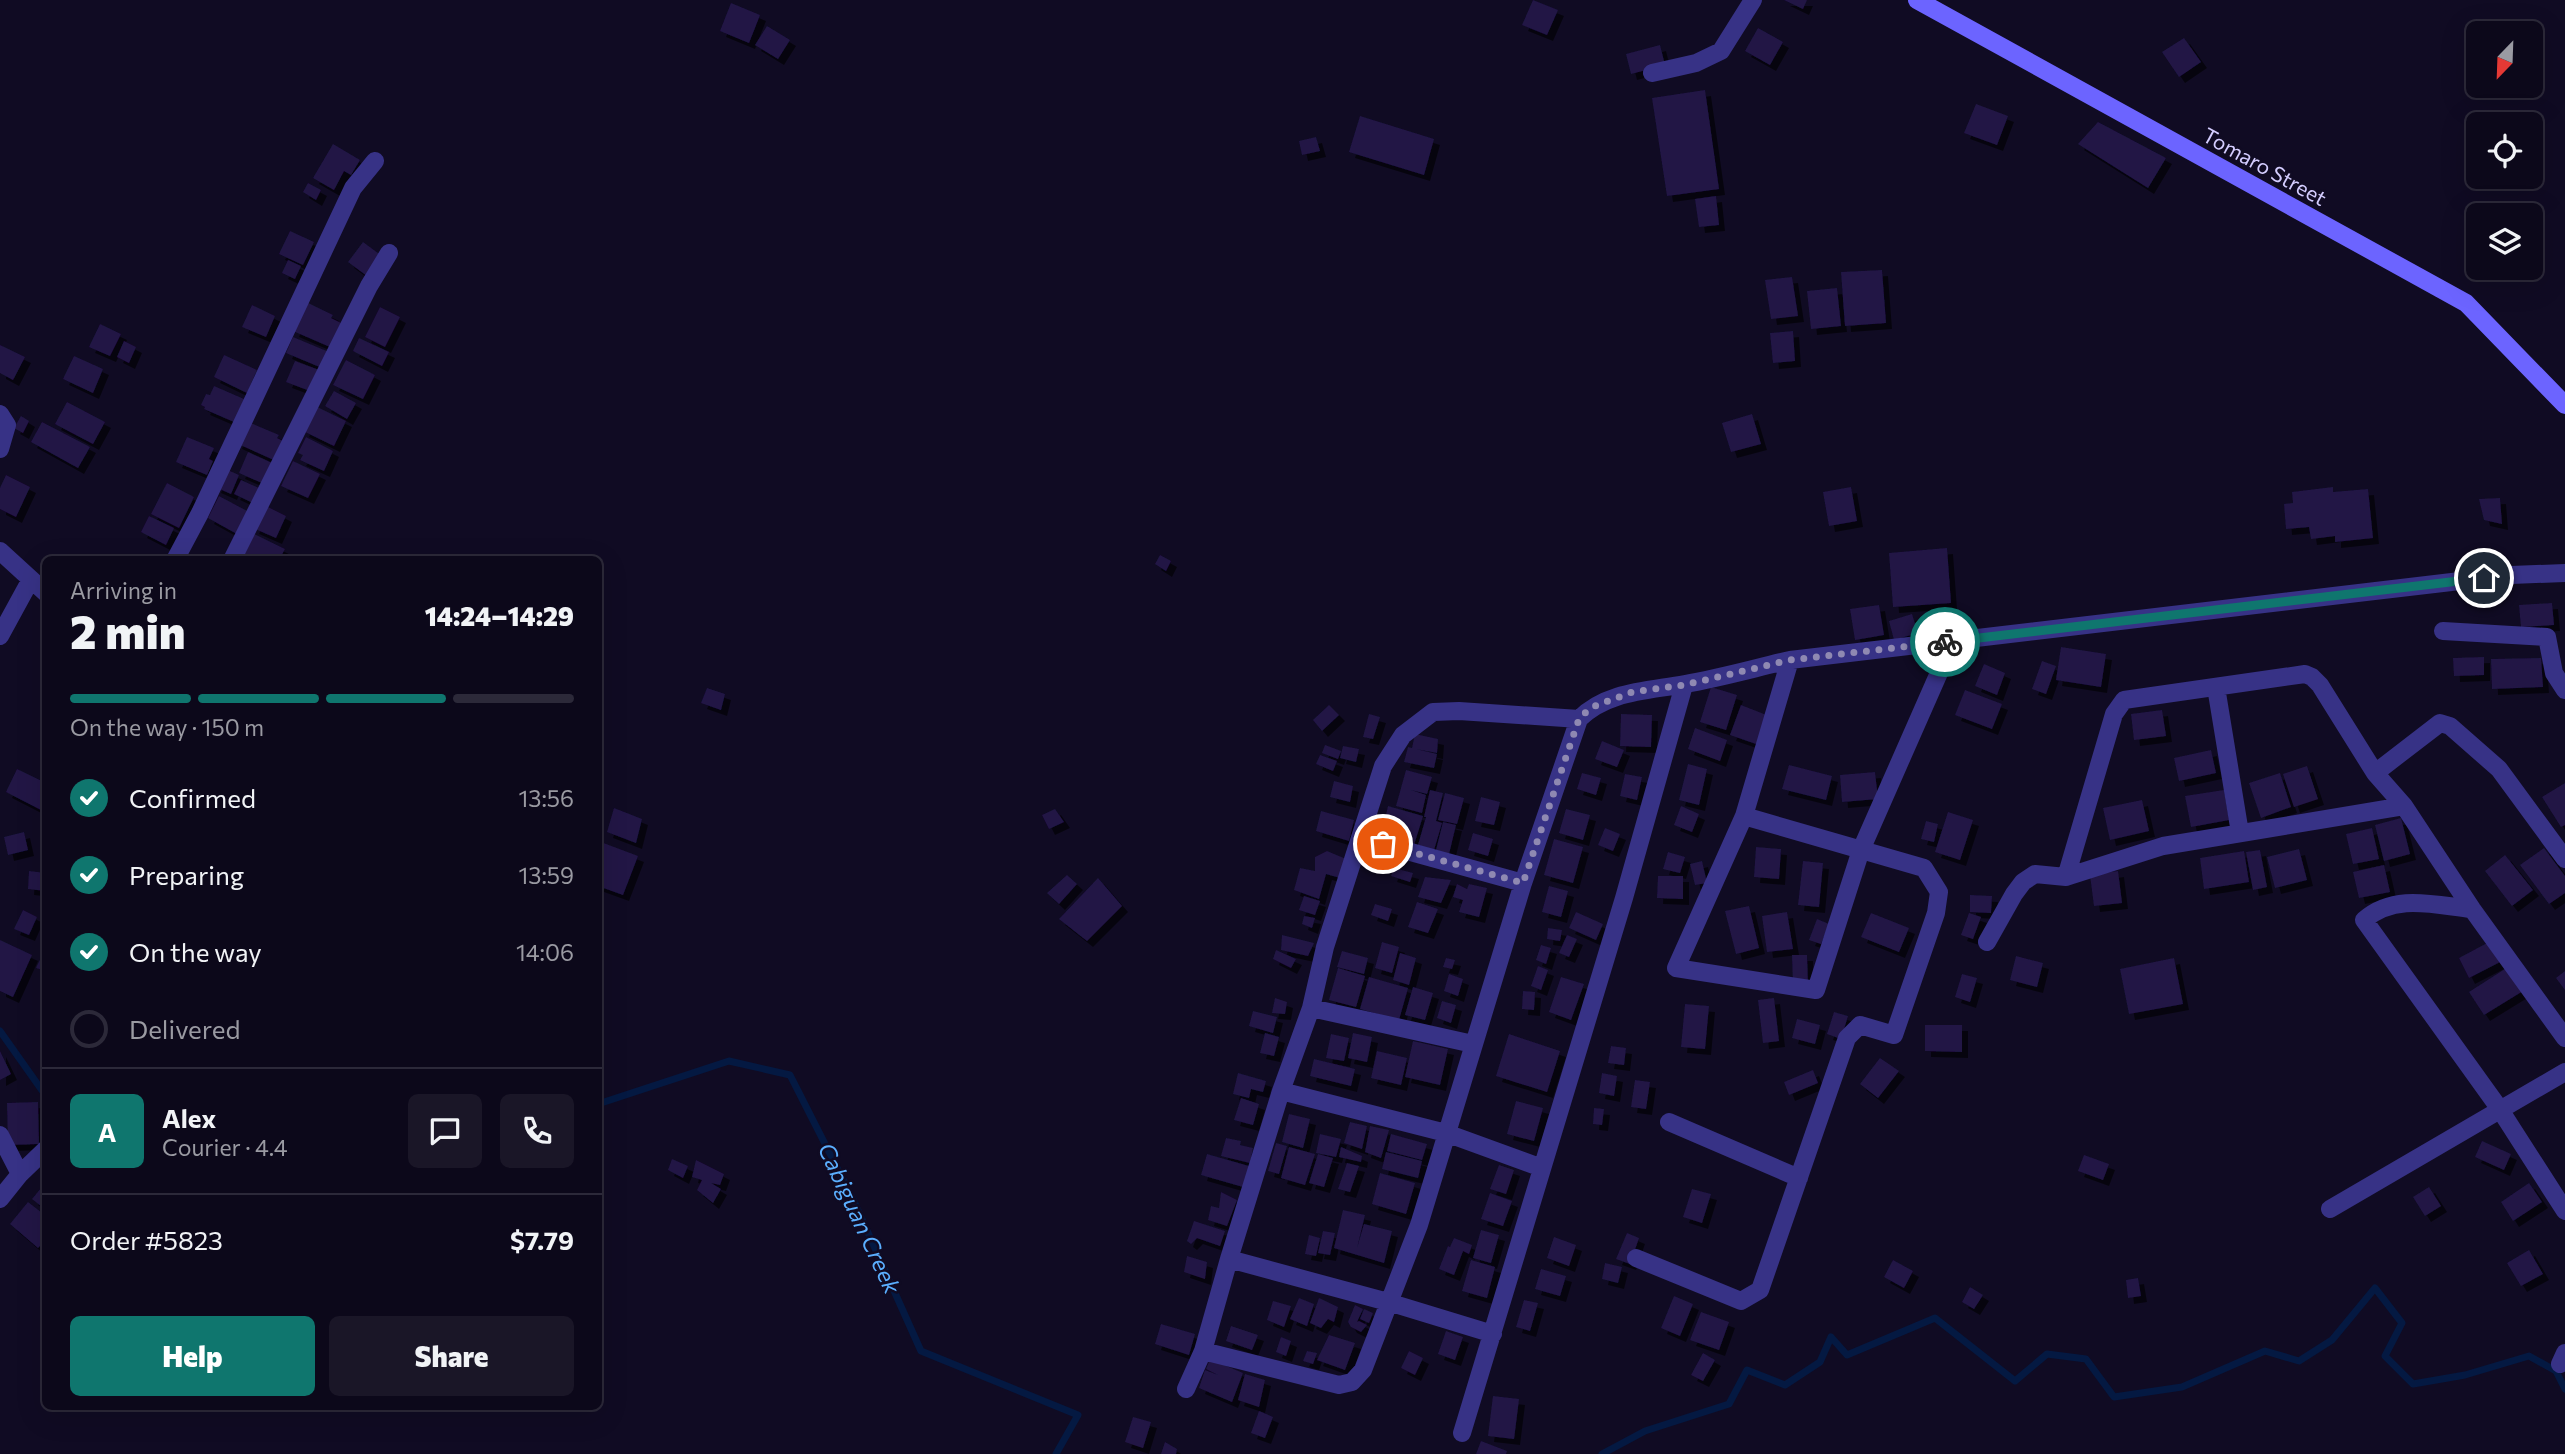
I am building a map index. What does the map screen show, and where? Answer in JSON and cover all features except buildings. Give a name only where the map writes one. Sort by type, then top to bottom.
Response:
[{"type":"street","points":[[1653,73],[1696,63],[1721,51],[1752,0]]},
{"type":"street","name":"Tomaro Street","points":[[1917,0],[2466,303],[2565,405]]},
{"type":"street","points":[[177,556],[353,188],[375,161]]},
{"type":"street","points":[[234,556],[369,286],[389,253]]},
{"type":"street","points":[[0,414],[7,425],[0,449]]},
{"type":"street","points":[[0,551],[42,590]]},
{"type":"street","points":[[1203,1350],[1339,1385],[1357,1379],[1363,1370],[1419,1225],[1523,883],[1579,719],[1590,708],[1632,692],[1684,685],[1790,660],[2511,575],[2565,573]]},
{"type":"street","points":[[0,636],[30,580]]},
{"type":"street","points":[[2443,631],[2556,638],[2554,673],[2565,690]]},
{"type":"street","points":[[1790,660],[1744,816],[1675,968],[1816,990],[1861,850],[1953,641]]},
{"type":"street","points":[[2066,877],[2094,779],[2119,705],[2124,700],[2305,674],[2320,685],[2375,773],[2404,806],[2472,909],[2565,1038]]},
{"type":"street","points":[[1462,1433],[1624,898],[1684,685]]},
{"type":"street","points":[[2216,687],[2240,833]]},
{"type":"street","points":[[1186,1389],[1203,1350],[1281,1091],[1311,1008],[1325,947],[1383,766],[1403,735],[1433,712],[1458,711],[1579,719]]},
{"type":"street","points":[[2375,773],[2440,723],[2450,726],[2499,769],[2565,859]]},
{"type":"street","points":[[1987,942],[2014,894],[2023,882],[2035,874],[2066,877],[2163,846],[2404,806]]},
{"type":"street","points":[[1636,1258],[1741,1301],[1760,1290],[1847,1038],[1860,1025],[1894,1035],[1936,913],[1939,892],[1924,867],[1744,816]]},
{"type":"street","points":[[1360,838],[1523,883]]},
{"type":"street","points":[[2472,909],[2403,902],[2376,910],[2364,920],[2499,1108],[2565,1211]]},
{"type":"street","points":[[1311,1008],[1473,1044]]},
{"type":"street","points":[[2330,1209],[2499,1108],[2565,1072]]},
{"type":"street","points":[[1281,1091],[1446,1133],[1542,1168]]},
{"type":"street","points":[[1669,1122],[1799,1178]]},
{"type":"street","points":[[0,1135],[20,1174]]},
{"type":"street","points":[[0,1199],[42,1153]]},
{"type":"street","points":[[1229,1259],[1493,1334]]},
{"type":"waterway","name":"Cabiguan Creek","points":[[0,1031],[42,1090]]},
{"type":"waterway","name":"Cabiguan Creek","points":[[602,1103],[729,1061],[790,1075],[852,1197],[921,1351],[1078,1415],[1056,1454]]},
{"type":"waterway","name":"Cabiguan Creek","points":[[1602,1454],[1645,1431],[1729,1404],[1747,1370],[1785,1385],[1820,1362],[1831,1337],[1847,1355],[1935,1318],[2015,1381],[2047,1354],[2086,1359],[2114,1397],[2182,1387],[2265,1351],[2299,1361],[2332,1340],[2375,1288],[2402,1323],[2385,1356],[2413,1384],[2465,1375],[2529,1356],[2556,1371],[2565,1389]]},
{"type":"way so far","points":[[1383,844],[1523,883],[1579,719],[1590,708],[1632,692],[1684,685],[1790,660],[1945,642]]},
{"type":"route","points":[[1945,642],[2484,578]]}]
